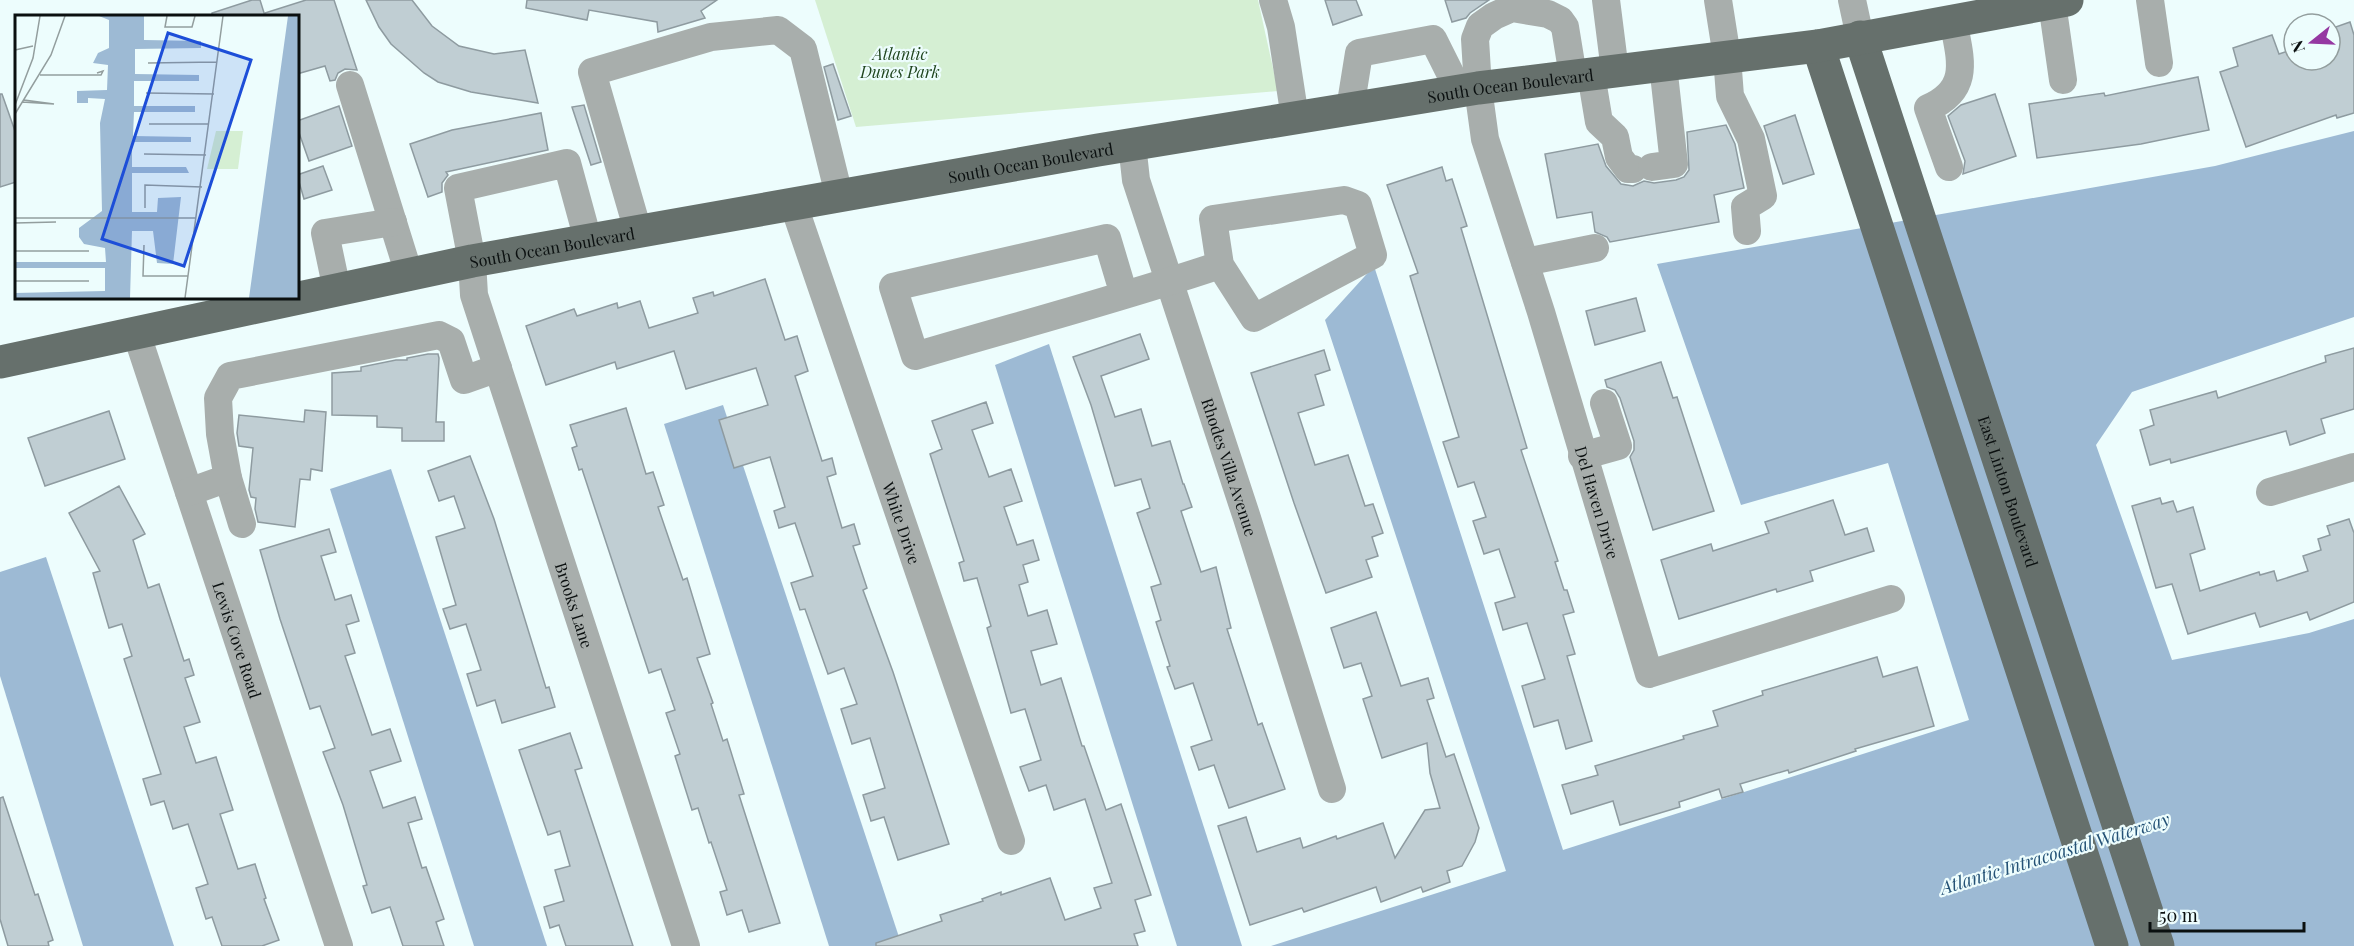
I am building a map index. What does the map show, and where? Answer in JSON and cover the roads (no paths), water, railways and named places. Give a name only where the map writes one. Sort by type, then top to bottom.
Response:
[{"type":"main road","name":"South Ocean Boulevard","points":[[0,362],[472,261],[792,203],[1469,89],[1818,46],[2060,1]]},
{"type":"main road","name":"East Linton Boulevard","points":[[1860,37],[2158,946]]},
{"type":"main road","points":[[1818,46],[1867,202],[2112,946]]},
{"type":"street","points":[[1273,0],[1281,27],[1295,118]]},
{"type":"street","points":[[1606,0],[1593,74],[1599,122],[1615,137],[1619,157],[1628,169],[1674,164],[1663,65]]},
{"type":"street","points":[[1718,0],[1727,57],[1730,96],[1751,139],[1763,196],[1745,207],[1747,231]]},
{"type":"street","points":[[1852,0],[1860,37]]},
{"type":"street","points":[[2150,0],[2158,63]]},
{"type":"street","points":[[2060,1],[2063,80]]},
{"type":"street","points":[[1510,4],[1548,14],[1560,20],[1593,74]]},
{"type":"street","name":"Del Haven Drive","points":[[1510,4],[1480,26],[1474,39],[1469,89],[1525,262],[1649,674],[1891,598]]},
{"type":"street","points":[[1949,167],[1928,108],[1946,98],[1958,82],[1961,69],[1953,20]]},
{"type":"street","points":[[638,231],[592,72],[711,37],[778,30],[803,49],[839,195]]},
{"type":"street","points":[[1350,109],[1359,53],[1433,39],[1469,89]]},
{"type":"street","points":[[350,85],[409,274]]},
{"type":"street","name":"Rhodes Villa Avenue","points":[[1132,144],[1136,180],[1247,518],[1332,789]]},
{"type":"street","name":"Brooks Lane","points":[[588,240],[567,163],[458,188],[472,261],[474,295],[686,946]]},
{"type":"street","points":[[1344,200],[1358,206],[1373,255],[1254,318],[1220,265],[1213,219],[1344,200]]},
{"type":"street","name":"White Drive","points":[[792,203],[1011,842]]},
{"type":"street","points":[[337,290],[325,233],[393,222]]},
{"type":"street","points":[[1124,296],[1107,238],[893,287],[915,356],[1124,296],[1220,265]]},
{"type":"street","points":[[1525,262],[1595,248]]},
{"type":"street","name":"Lewis Cove Road","points":[[136,332],[339,946]]},
{"type":"street","points":[[242,524],[228,478],[220,434],[218,398],[230,376],[439,335],[451,341],[464,380],[498,368]]},
{"type":"street","points":[[1582,456],[1618,446],[1604,403]]},
{"type":"street","points":[[2270,492],[2354,467]]},
{"type":"street","points":[[189,492],[228,478]]},
{"type":"water","name":"Atlantic Intracoastal Waterway","points":[[2354,131],[2354,317],[2132,392],[2096,445],[2172,660],[2309,633],[2354,619],[2354,946],[1271,946],[1506,871],[1325,320],[1374,266],[1563,850],[1969,720],[1888,463],[1741,505],[1657,264],[2215,166]]},
{"type":"water","points":[[1049,344],[1242,946],[1177,946],[995,365]]},
{"type":"water","points":[[723,405],[902,946],[829,946],[664,424]]},
{"type":"water","points":[[391,469],[547,946],[474,946],[330,489]]},
{"type":"water","points":[[46,557],[174,946],[83,946],[0,676],[0,572]]},
{"type":"park label","name":"Atlantic Dunes Park","points":[[900,62]]}]
